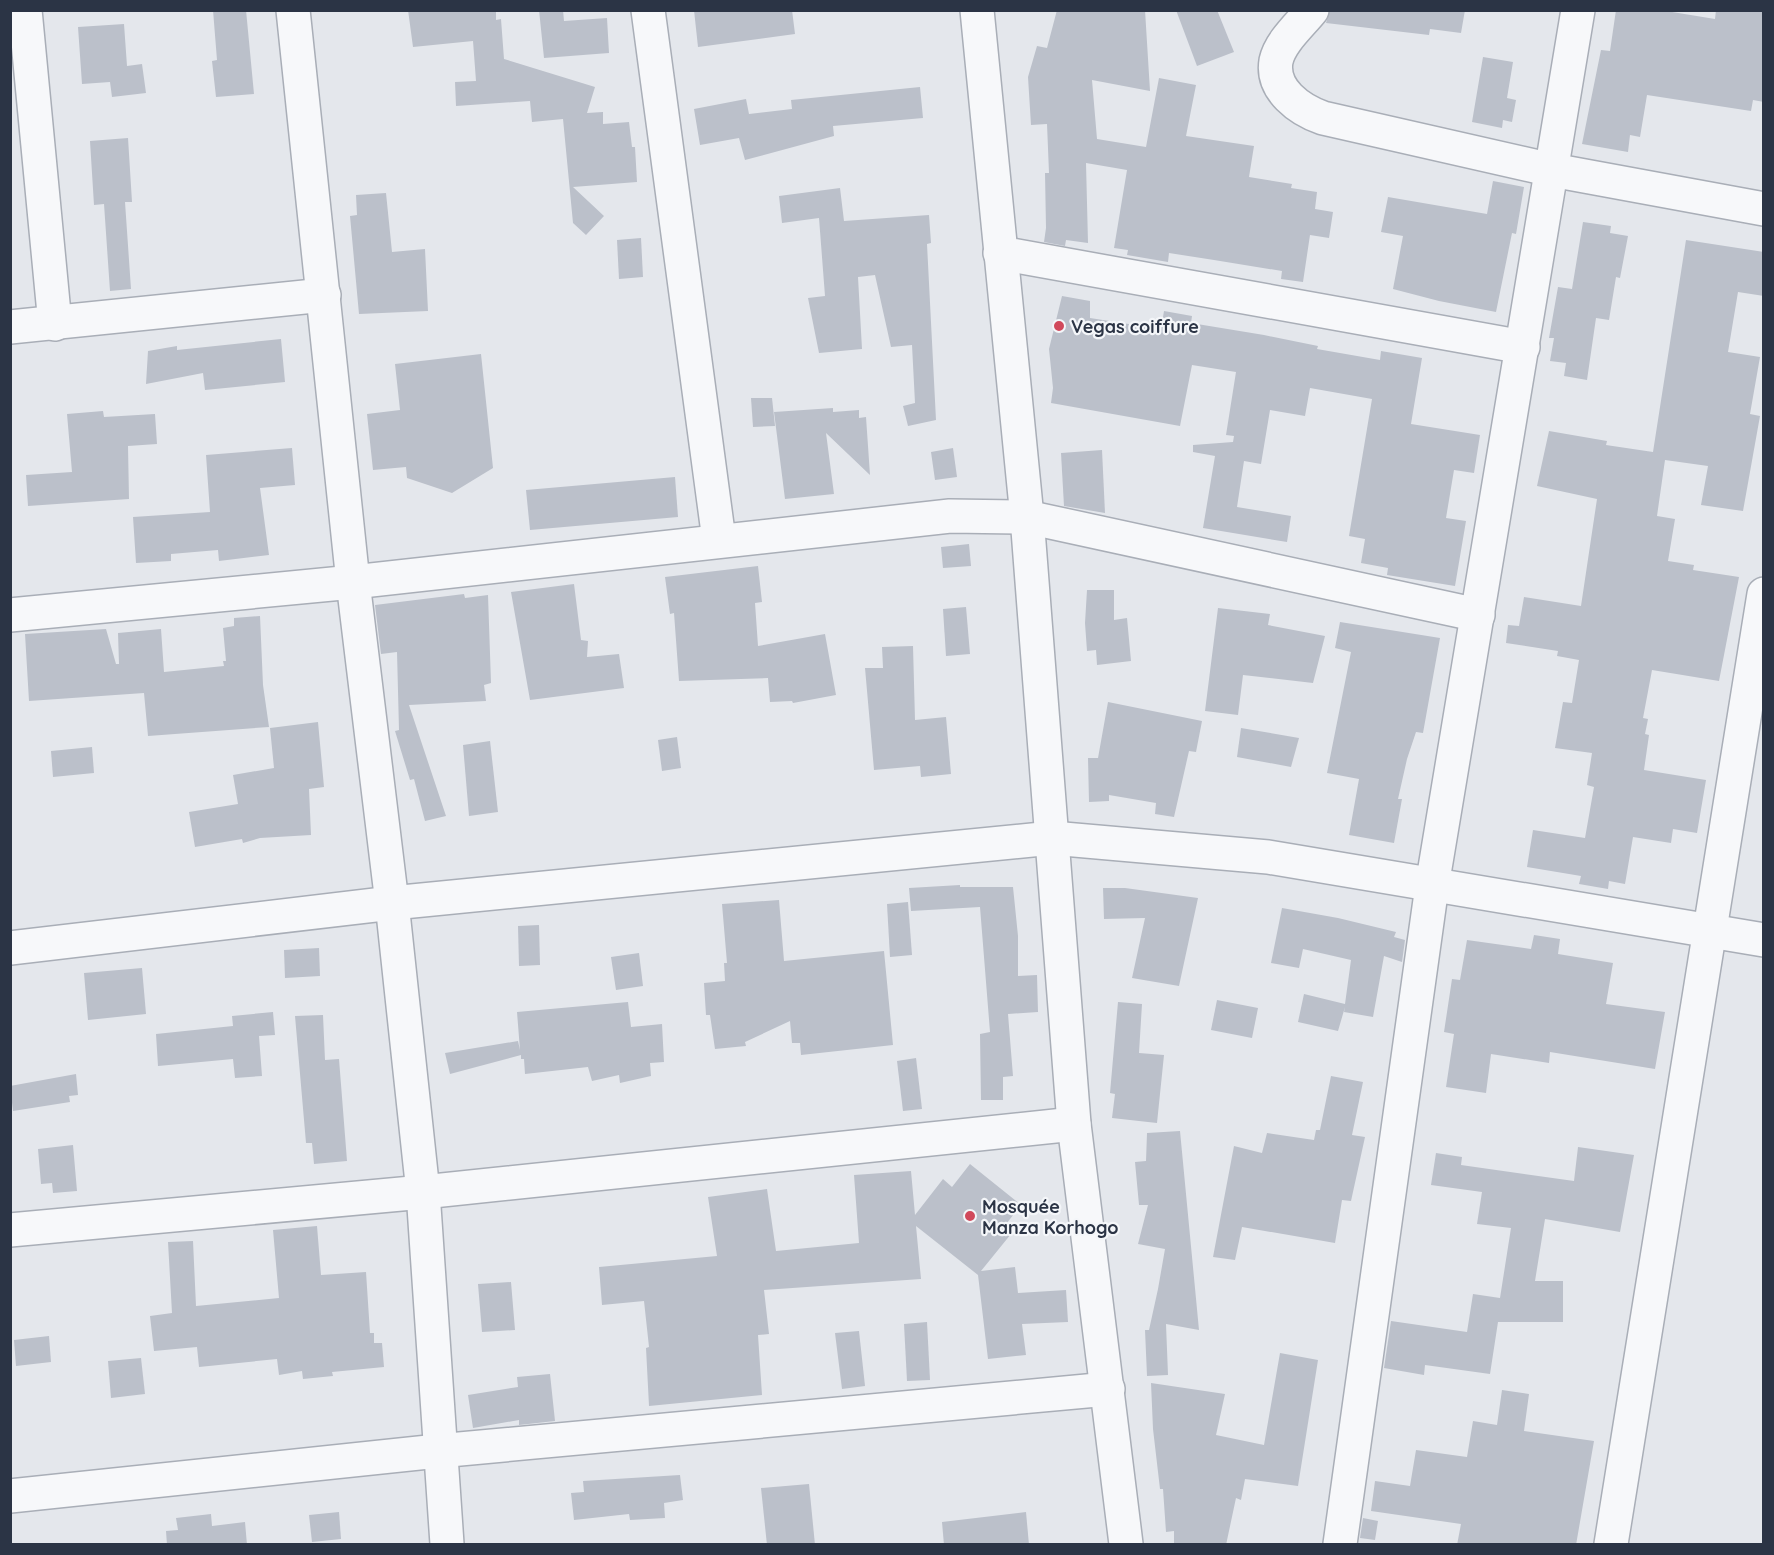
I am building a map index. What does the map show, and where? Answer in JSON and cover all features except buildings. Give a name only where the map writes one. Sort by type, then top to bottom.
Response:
[{"type":"street","points":[[25,10],[55,324]]},
{"type":"street","points":[[293,10],[353,582],[392,903],[423,1192],[438,1451],[447,1545]]},
{"type":"street","points":[[648,10],[720,540]]},
{"type":"street","points":[[976,10],[1027,517],[1074,1124],[1126,1545]]},
{"type":"street","points":[[1312,10],[1285,42],[1276,61],[1279,80],[1287,96],[1304,111],[1323,118],[1552,170],[1764,209]]},
{"type":"street","points":[[1340,1545],[1432,886],[1578,10]]},
{"type":"street","points":[[1000,253],[1523,347]]},
{"type":"street","points":[[10,327],[324,295]]},
{"type":"street","points":[[10,615],[353,582],[950,516],[1027,517],[1478,615]]},
{"type":"street","points":[[1611,1545],[1764,594]]},
{"type":"street","points":[[10,948],[392,903],[1052,838],[1268,857],[1764,940]]},
{"type":"street","points":[[10,1230],[423,1192],[1074,1124]]},
{"type":"street","points":[[10,1496],[438,1451],[1108,1389]]},
{"type":"place","name":"Vegas coiffure","points":[[1059,326]]},
{"type":"place","name":"Mosquée Manza Korhogo","points":[[970,1216]]}]
